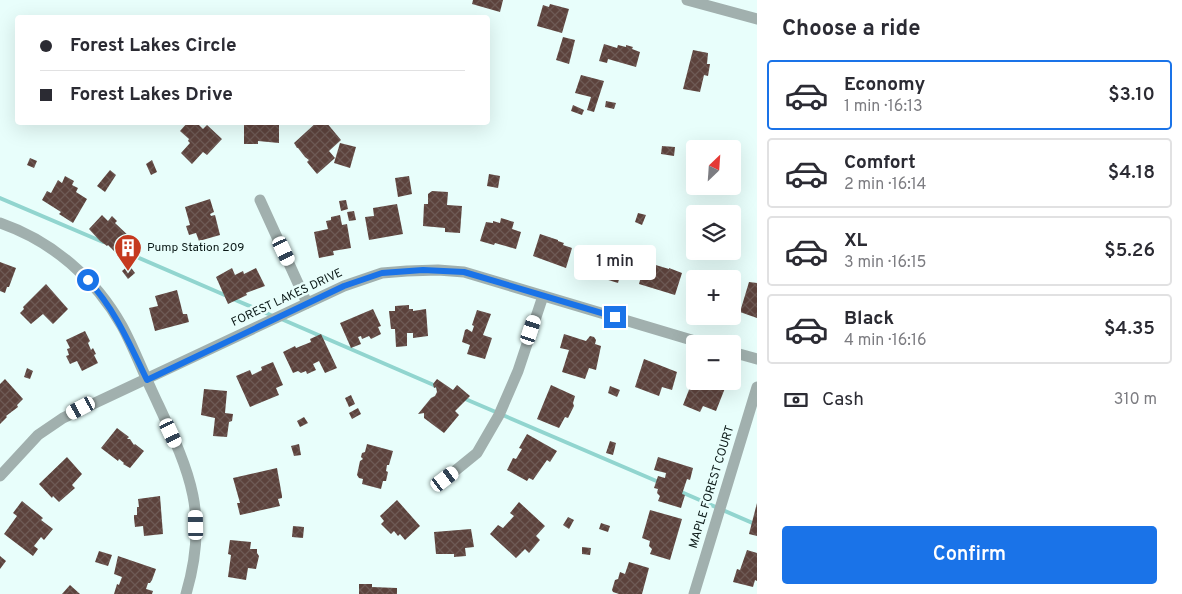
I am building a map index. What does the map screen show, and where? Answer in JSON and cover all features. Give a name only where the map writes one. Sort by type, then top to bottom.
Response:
[{"type":"street","points":[[687,0],[757,19]]},
{"type":"street","points":[[260,200],[307,303]]},
{"type":"street","points":[[0,223],[27,233],[41,241],[79,270],[98,291],[118,320],[183,458],[193,489],[196,514],[196,554],[186,594]]},
{"type":"street","name":"FOREST LAKES DRIVE","points":[[0,476],[38,435],[81,408],[147,380],[344,286],[382,273],[407,270],[464,272],[686,338]]},
{"type":"street","points":[[445,479],[477,453],[491,430],[518,370],[543,296]]},
{"type":"street","points":[[741,355],[757,359]]},
{"type":"street","name":"MAPLE FOREST COURT","points":[[694,594],[757,387]]},
{"type":"building","points":[[473,0],[503,0],[500,12],[472,4]]},
{"type":"building","points":[[550,4],[569,9],[562,33],[537,26],[543,5],[549,7]]},
{"type":"building","points":[[563,37],[575,40],[569,64],[556,60]]},
{"type":"building","points":[[604,44],[617,48],[618,45],[626,47],[626,45],[640,52],[636,67],[608,59],[607,63],[599,61]]},
{"type":"building","points":[[693,50],[708,53],[707,64],[710,64],[708,76],[704,75],[700,92],[683,89]]},
{"type":"building","points":[[581,75],[604,81],[594,112],[587,110],[591,97],[575,93]]},
{"type":"building","points":[[606,101],[616,103],[614,109],[605,107]]},
{"type":"building","points":[[573,105],[584,110],[582,115],[571,111]]},
{"type":"building","points":[[185,125],[199,125],[203,129],[207,125],[222,139],[207,155],[203,152],[192,164],[181,153],[190,143],[189,139],[180,131]]},
{"type":"building","points":[[244,125],[279,125],[279,143],[258,141],[258,144],[244,144]]},
{"type":"building","points":[[314,125],[328,125],[341,140],[329,151],[335,158],[317,174],[307,162],[309,160],[294,143]]},
{"type":"building","points":[[340,143],[356,147],[350,168],[334,163]]},
{"type":"building","points":[[662,146],[675,147],[674,156],[661,154]]},
{"type":"building","points":[[30,158],[37,161],[34,168],[27,165]]},
{"type":"building","points":[[152,160],[157,172],[151,175],[146,164]]},
{"type":"building","points":[[110,170],[116,175],[105,192],[97,186]]},
{"type":"building","points":[[489,174],[500,176],[498,188],[487,186]]},
{"type":"building","points":[[65,176],[74,181],[72,185],[78,188],[76,192],[87,199],[73,223],[59,214],[61,212],[42,200],[47,191],[51,193],[58,180],[62,183]]},
{"type":"building","points":[[409,176],[412,194],[398,197],[395,178]]},
{"type":"building","points":[[432,191],[448,192],[447,205],[462,206],[460,233],[445,232],[445,228],[423,226],[424,204],[428,204],[428,194]]},
{"type":"building","points":[[210,199],[214,212],[210,214],[211,216],[215,215],[220,235],[199,241],[196,233],[189,235],[186,226],[190,225],[185,207]]},
{"type":"building","points":[[346,200],[348,209],[341,211],[339,201]]},
{"type":"building","points":[[397,204],[403,234],[369,240],[365,217],[374,216],[373,208]]},
{"type":"building","points":[[354,211],[356,220],[349,221],[347,212]]},
{"type":"building","points":[[638,213],[646,215],[642,225],[635,222]]},
{"type":"building","points":[[102,215],[108,221],[112,216],[117,221],[115,223],[132,239],[117,254],[108,245],[100,241],[89,229]]},
{"type":"building","points":[[340,215],[342,225],[347,224],[351,248],[333,251],[334,255],[319,258],[314,232],[328,229],[326,221],[331,220],[331,217]]},
{"type":"building","points":[[501,218],[514,222],[512,229],[521,232],[516,249],[480,241],[486,222],[500,223]]},
{"type":"building","points":[[540,234],[558,240],[564,243],[563,245],[572,248],[566,268],[533,256]]},
{"type":"building","points":[[591,246],[613,251],[612,255],[619,257],[618,261],[624,262],[618,283],[605,279],[605,276],[583,270]]},
{"type":"building","points":[[0,262],[16,268],[5,293],[0,291]]},
{"type":"building","points":[[649,263],[682,273],[675,295],[639,284],[642,273],[646,274]]},
{"type":"building","name":"Pump Station 209","points":[[129,265],[135,273],[128,279],[122,271]]},
{"type":"building","points":[[232,268],[235,275],[243,271],[244,274],[256,268],[265,286],[246,293],[247,295],[228,304],[216,277]]},
{"type":"building","points":[[749,282],[757,283],[757,318],[741,312]]},
{"type":"building","points":[[46,284],[68,309],[53,324],[43,314],[31,324],[20,313],[24,309],[23,307]]},
{"type":"building","points":[[177,290],[183,314],[187,314],[189,322],[155,331],[149,308],[158,306],[155,296]]},
{"type":"building","points":[[409,305],[409,309],[413,309],[413,311],[426,309],[428,336],[413,338],[413,333],[407,333],[407,346],[396,347],[395,329],[391,329],[389,311],[395,311],[395,306]]},
{"type":"building","points":[[373,309],[381,326],[378,327],[381,334],[371,339],[369,336],[362,339],[361,336],[358,337],[361,344],[351,348],[340,323]]},
{"type":"building","points":[[477,310],[491,314],[483,335],[492,338],[485,359],[467,354],[470,345],[462,342],[465,330],[467,329],[472,332],[474,326],[472,325]]},
{"type":"building","points":[[85,331],[90,341],[88,343],[91,350],[93,348],[96,354],[94,355],[98,363],[82,371],[77,361],[70,364],[66,356],[69,355],[67,349],[70,348],[66,340]]},
{"type":"building","points":[[321,334],[337,368],[325,373],[319,361],[313,364],[316,370],[307,374],[306,371],[293,373],[283,352],[295,346],[296,348],[311,342],[310,339]]},
{"type":"building","points":[[564,334],[586,341],[590,336],[594,337],[596,340],[595,344],[601,346],[596,370],[589,368],[585,379],[562,372],[569,350],[560,348]]},
{"type":"building","points":[[644,359],[677,372],[672,390],[662,387],[659,396],[635,387]]},
{"type":"building","points":[[273,362],[283,385],[276,388],[279,395],[250,407],[236,376],[250,370],[252,375],[262,370],[261,367]]},
{"type":"building","points":[[27,368],[33,371],[30,379],[24,377]]},
{"type":"building","points":[[5,379],[23,399],[17,405],[18,407],[6,416],[0,424],[0,384]]},
{"type":"building","points":[[437,379],[453,390],[457,385],[470,396],[455,411],[459,415],[444,433],[424,418],[424,413],[418,414],[431,398],[435,396],[437,392],[433,384]]},
{"type":"building","points":[[551,385],[575,396],[574,406],[568,418],[565,417],[559,428],[537,419]]},
{"type":"building","points":[[610,386],[620,390],[617,397],[608,393]]},
{"type":"building","points":[[204,389],[227,391],[225,413],[233,414],[232,421],[229,422],[227,437],[213,436],[215,418],[201,415]]},
{"type":"building","points":[[689,390],[724,390],[716,411],[703,406],[700,412],[683,405]]},
{"type":"building","points":[[351,395],[355,404],[349,407],[345,398]]},
{"type":"building","points":[[358,408],[361,414],[352,419],[349,413]]},
{"type":"building","points":[[304,417],[308,423],[300,427],[297,421]]},
{"type":"building","points":[[117,428],[129,437],[127,439],[130,439],[134,445],[144,451],[130,468],[101,448]]},
{"type":"building","points":[[527,434],[557,451],[550,462],[547,460],[533,480],[529,478],[527,481],[507,470],[513,458],[516,459],[522,449],[519,448]]},
{"type":"building","points":[[610,441],[616,443],[613,455],[606,453]]},
{"type":"building","points":[[299,444],[301,455],[294,456],[291,446]]},
{"type":"building","points":[[367,444],[393,451],[389,465],[387,465],[386,481],[383,481],[381,489],[362,484],[363,479],[357,475],[360,461],[363,459],[361,457],[362,453],[365,452]]},
{"type":"building","points":[[67,457],[82,474],[72,485],[75,488],[59,502],[53,496],[52,498],[39,484]]},
{"type":"building","points":[[658,457],[693,468],[690,480],[687,479],[682,494],[685,495],[681,508],[658,501],[660,496],[657,493],[658,489],[654,488],[658,476],[665,478],[666,473],[654,470]]},
{"type":"building","points":[[277,468],[282,496],[282,498],[278,499],[280,506],[240,515],[237,503],[240,503],[233,478]]},
{"type":"building","points":[[160,496],[163,534],[144,536],[143,526],[135,527],[134,515],[137,515],[137,507],[139,507],[138,499]]},
{"type":"building","points":[[397,500],[420,526],[405,540],[394,531],[391,534],[381,524],[384,521],[380,516]]},
{"type":"building","points":[[22,501],[53,529],[44,540],[41,537],[34,546],[38,549],[33,556],[4,534],[17,516],[13,513]]},
{"type":"building","points":[[519,502],[545,526],[536,536],[540,540],[529,553],[525,549],[516,558],[490,534],[498,525],[503,528],[514,516],[510,513]]},
{"type":"building","points":[[757,503],[757,536],[749,534]]},
{"type":"building","points":[[650,510],[682,519],[670,560],[650,554],[652,549],[649,546],[650,541],[642,538]]},
{"type":"building","points":[[568,517],[574,520],[569,529],[563,525]]},
{"type":"building","points":[[601,523],[610,526],[608,532],[599,529]]},
{"type":"building","points":[[293,526],[304,527],[303,538],[292,537]]},
{"type":"building","points":[[471,529],[474,547],[465,548],[466,556],[454,557],[454,554],[436,554],[434,532]]},
{"type":"building","points":[[230,540],[251,542],[250,549],[257,549],[259,556],[256,569],[248,568],[246,580],[228,577],[231,555],[228,554]]},
{"type":"building","points":[[582,547],[591,548],[590,555],[582,554]]},
{"type":"building","points":[[747,550],[757,553],[757,581],[755,580],[753,587],[733,582],[737,569],[740,570]]},
{"type":"building","points":[[99,551],[112,555],[108,566],[95,562]]},
{"type":"building","points":[[0,556],[6,561],[0,569]]},
{"type":"building","points":[[118,556],[156,569],[146,589],[153,591],[152,594],[114,594],[117,584],[119,585],[122,577],[114,574]]},
{"type":"building","points":[[629,562],[649,568],[642,594],[619,594],[612,590],[620,572],[625,574]]},
{"type":"building","points":[[359,584],[372,584],[372,587],[397,588],[397,594],[359,594]]},
{"type":"building","points":[[70,585],[80,594],[62,594]]},
{"type":"waterway","points":[[0,198],[103,242]]},
{"type":"waterway","points":[[116,248],[227,296]]},
{"type":"waterway","points":[[233,299],[273,316]]},
{"type":"waterway","points":[[279,318],[436,386]]},
{"type":"waterway","points":[[463,398],[661,483]]},
{"type":"waterway","points":[[679,491],[757,525]]},
{"type":"place","name":"Pump Station 209","points":[[128,272]]},
{"type":"route","points":[[88,280],[98,291],[123,328],[147,380],[344,286],[382,273],[407,270],[464,272],[615,317]]}]
